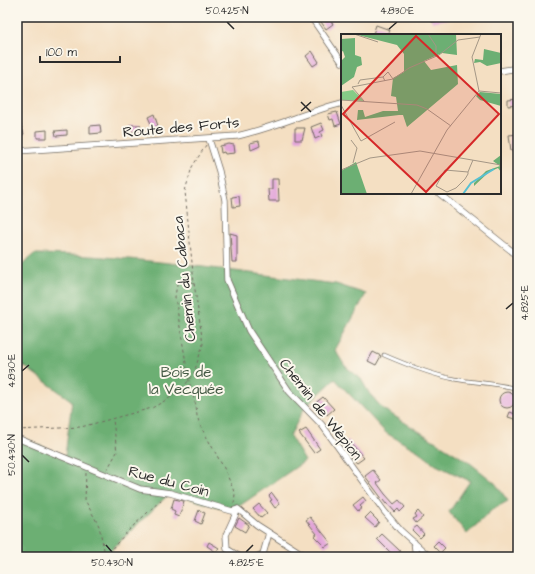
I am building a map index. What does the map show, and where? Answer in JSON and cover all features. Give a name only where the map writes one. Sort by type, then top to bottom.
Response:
[{"type":"street","points":[[311,17],[341,61]]},
{"type":"street","points":[[501,72],[518,68]]},
{"type":"street","name":"Route des Forts","points":[[17,151],[238,136],[256,132],[298,116],[341,103]]},
{"type":"street","name":"Chemin de Wépion","points":[[209,139],[219,171],[225,200],[227,280],[249,331],[289,391],[322,425],[384,511],[430,557]]},
{"type":"street","points":[[440,194],[518,256]]},
{"type":"street","name":"Rue du Coin","points":[[17,438],[140,489],[170,493],[235,510],[307,557]]},
{"type":"street","points":[[235,510],[226,535],[227,549],[240,557]]},
{"type":"street","points":[[256,557],[265,555],[269,533]]},
{"type":"street","points":[[414,542],[416,557]]},
{"type":"lane","points":[[384,355],[421,371],[454,379],[501,384],[518,389]]},
{"type":"path","name":"Chemin du Cabaca","points":[[17,430],[81,427],[113,420],[152,408],[180,392],[194,373],[203,344],[194,283],[185,191],[192,167],[209,139]]},
{"type":"path","points":[[194,283],[187,280],[177,284],[175,297],[189,380],[201,427],[225,470],[235,494],[235,510]]},
{"type":"path","points":[[104,474],[117,452],[113,420]]},
{"type":"path","points":[[86,466],[86,500],[100,526],[105,554]]},
{"type":"path","points":[[104,557],[105,554],[154,505],[170,493]]},
{"type":"green space","name":"Bois de la Vecquée","points":[[34,254],[110,257],[185,265],[336,284],[366,294],[335,350],[345,366],[361,379],[369,393],[383,409],[470,463],[495,483],[508,501],[493,509],[467,534],[449,512],[470,481],[436,465],[418,451],[386,433],[335,379],[305,407],[290,436],[305,461],[232,511],[170,493],[104,557],[17,557],[17,436],[65,456],[72,401],[17,361],[17,270]]},
{"type":"building","points":[[322,17],[328,17],[333,24],[326,29],[319,19]]},
{"type":"building","points":[[431,17],[448,17],[448,19],[432,22]]},
{"type":"building","points":[[376,25],[390,30],[388,34],[373,34]]},
{"type":"building","points":[[312,51],[319,62],[313,66],[306,56]]},
{"type":"building","points":[[518,99],[518,105],[508,106],[508,100]]},
{"type":"building","points":[[337,112],[341,124],[335,126],[333,119],[330,120],[328,114]]},
{"type":"building","points":[[154,114],[158,126],[153,128],[148,117]]},
{"type":"building","points":[[321,123],[324,130],[320,132],[322,136],[315,139],[311,127]]},
{"type":"building","points":[[21,125],[24,134],[20,136],[19,133],[17,134],[17,126]]},
{"type":"building","points":[[100,125],[101,133],[90,134],[90,126]]},
{"type":"building","points":[[129,125],[140,125],[141,131],[129,132]]},
{"type":"building","points":[[295,128],[305,128],[302,140],[295,140]]},
{"type":"building","points":[[47,130],[47,138],[37,138],[37,131]]},
{"type":"building","points":[[67,130],[67,135],[56,136],[55,131]]},
{"type":"building","points":[[518,134],[518,151],[511,151],[509,135]]},
{"type":"building","points":[[259,141],[260,146],[251,150],[250,143]]},
{"type":"building","points":[[229,144],[234,145],[235,153],[221,153],[220,146]]},
{"type":"building","points":[[272,179],[278,179],[279,201],[269,201],[268,189],[272,189]]},
{"type":"building","points":[[239,196],[240,206],[233,207],[232,197]]},
{"type":"building","points":[[230,233],[237,235],[237,262],[232,262]]},
{"type":"building","points":[[373,352],[381,356],[376,365],[368,361]]},
{"type":"building","points":[[507,392],[513,394],[515,400],[513,406],[507,408],[501,406],[499,400],[501,394]]},
{"type":"building","points":[[323,397],[334,409],[327,415],[313,405]]},
{"type":"building","points":[[510,412],[518,415],[518,420],[508,417]]},
{"type":"building","points":[[306,429],[320,449],[314,453],[299,433]]},
{"type":"building","points":[[348,440],[364,458],[357,463],[351,458],[343,444]]},
{"type":"building","points":[[373,470],[381,480],[377,483],[385,494],[394,504],[399,500],[405,507],[400,512],[398,509],[395,512],[387,503],[386,504],[365,476]]},
{"type":"building","points":[[272,493],[280,504],[275,508],[270,501],[272,500],[269,496]]},
{"type":"building","points":[[363,497],[366,501],[360,506],[362,508],[358,511],[353,505]]},
{"type":"building","points":[[174,499],[184,501],[179,517],[174,515],[175,511],[171,509]]},
{"type":"building","points":[[259,504],[267,513],[261,518],[253,509]]},
{"type":"building","points":[[199,510],[205,513],[201,524],[195,521]]},
{"type":"building","points":[[418,511],[423,517],[416,523],[413,519],[417,517],[415,514]]},
{"type":"building","points":[[370,513],[379,522],[375,527],[365,518]]},
{"type":"building","points":[[310,517],[331,543],[325,547],[314,536],[317,534],[306,520]]},
{"type":"building","points":[[239,518],[249,525],[245,532],[235,526]]},
{"type":"building","points":[[417,526],[424,534],[420,538],[412,530]]},
{"type":"building","points":[[382,534],[399,550],[404,557],[391,557],[389,555],[391,553],[377,539]]},
{"type":"building","points":[[438,541],[445,548],[440,553],[433,546]]},
{"type":"building","points":[[209,542],[219,548],[216,552],[207,546]]}]
